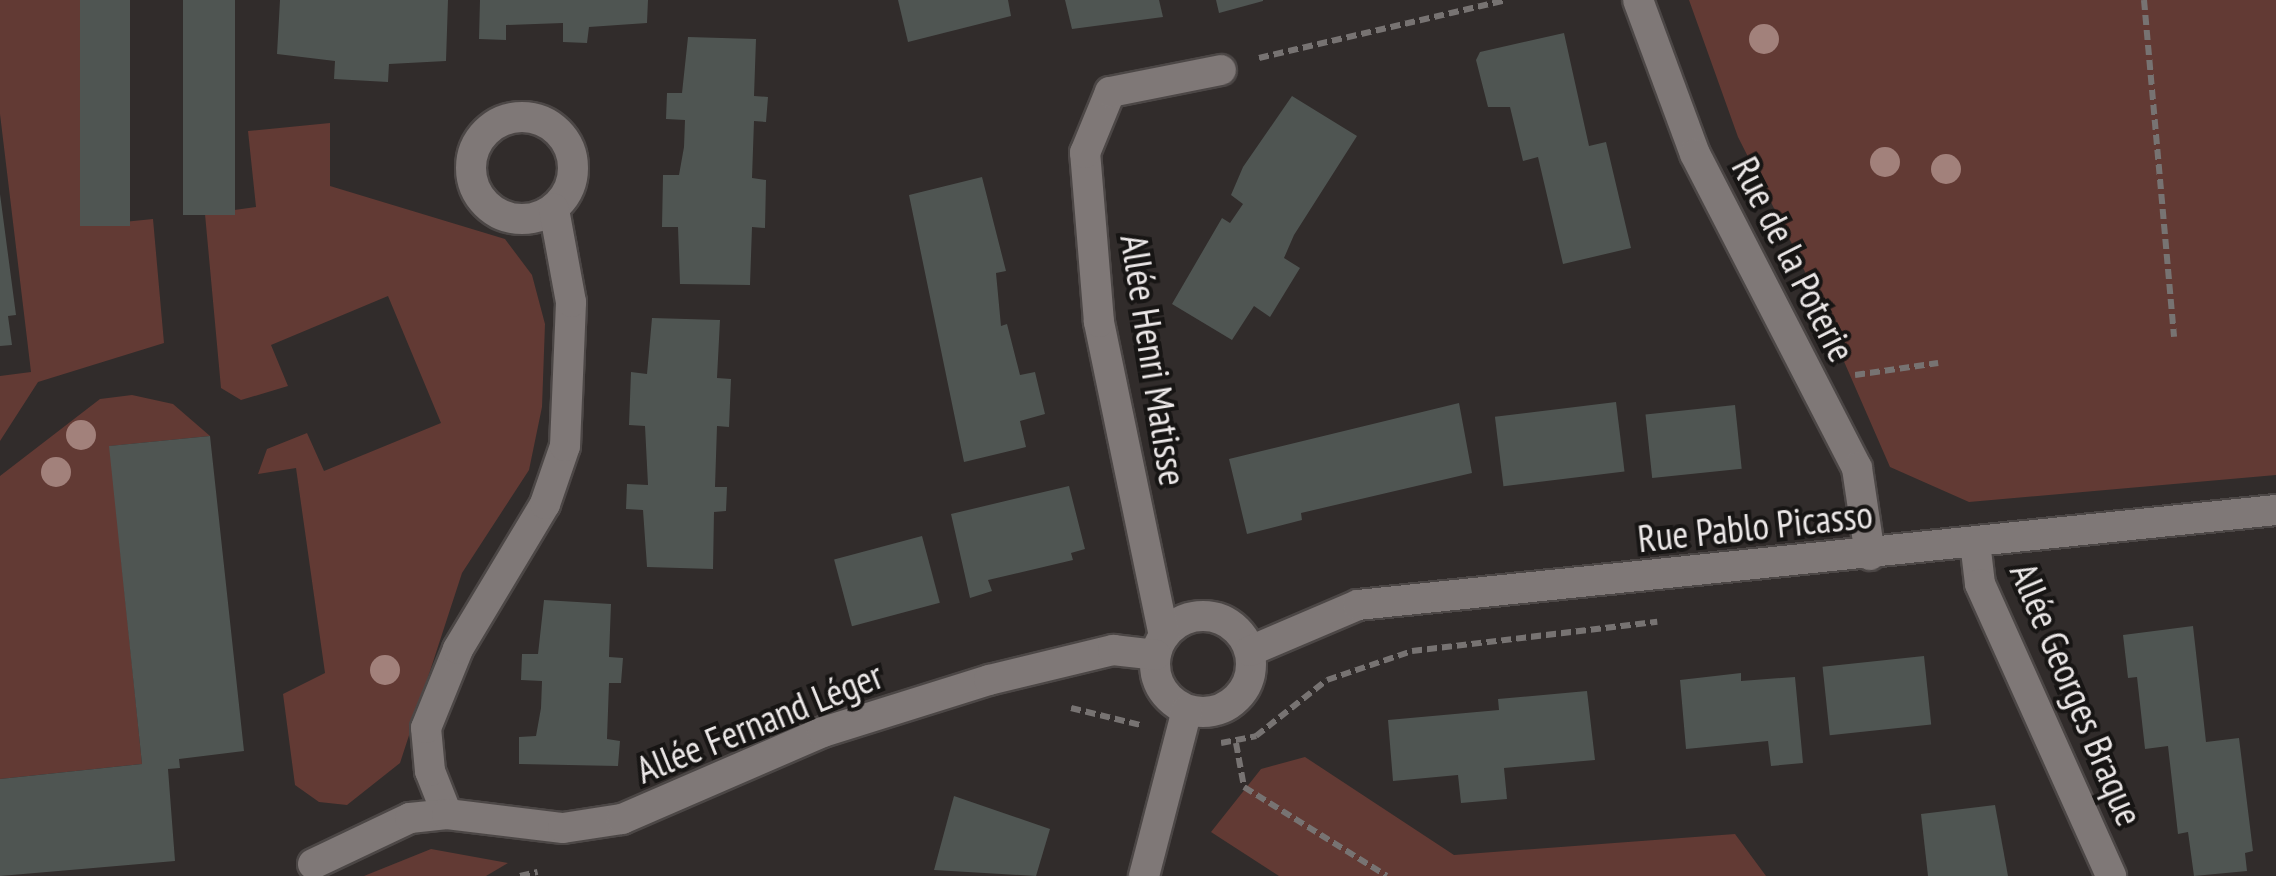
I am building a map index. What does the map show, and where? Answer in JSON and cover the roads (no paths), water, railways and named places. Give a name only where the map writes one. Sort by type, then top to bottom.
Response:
[{"type":"street","name":"Rue de la Poterie","points":[[1638,0],[1695,154],[1858,468],[1870,555]]},
{"type":"street","name":"Allée Henri Matisse","points":[[1160,645],[1099,322],[1086,153],[1110,92],[1221,70]]},
{"type":"street","points":[[446,814],[430,771],[426,728],[458,648],[545,504],[565,446],[571,302],[554,209]]},
{"type":"street","name":"Rue Pablo Picasso","points":[[1250,651],[1358,605],[2276,510]]},
{"type":"street","name":"Allée Georges Braque","points":[[1975,542],[1980,584],[2111,876]]},
{"type":"street","points":[[1144,876],[1183,723],[1162,690],[1160,645],[1198,615],[1218,618],[1236,628],[1250,651],[1251,674],[1228,706],[1183,723]]},
{"type":"street","name":"Allée Fernand Léger","points":[[313,864],[410,818],[446,814],[563,828],[622,819],[823,732],[989,680],[1113,650],[1160,645]]}]
